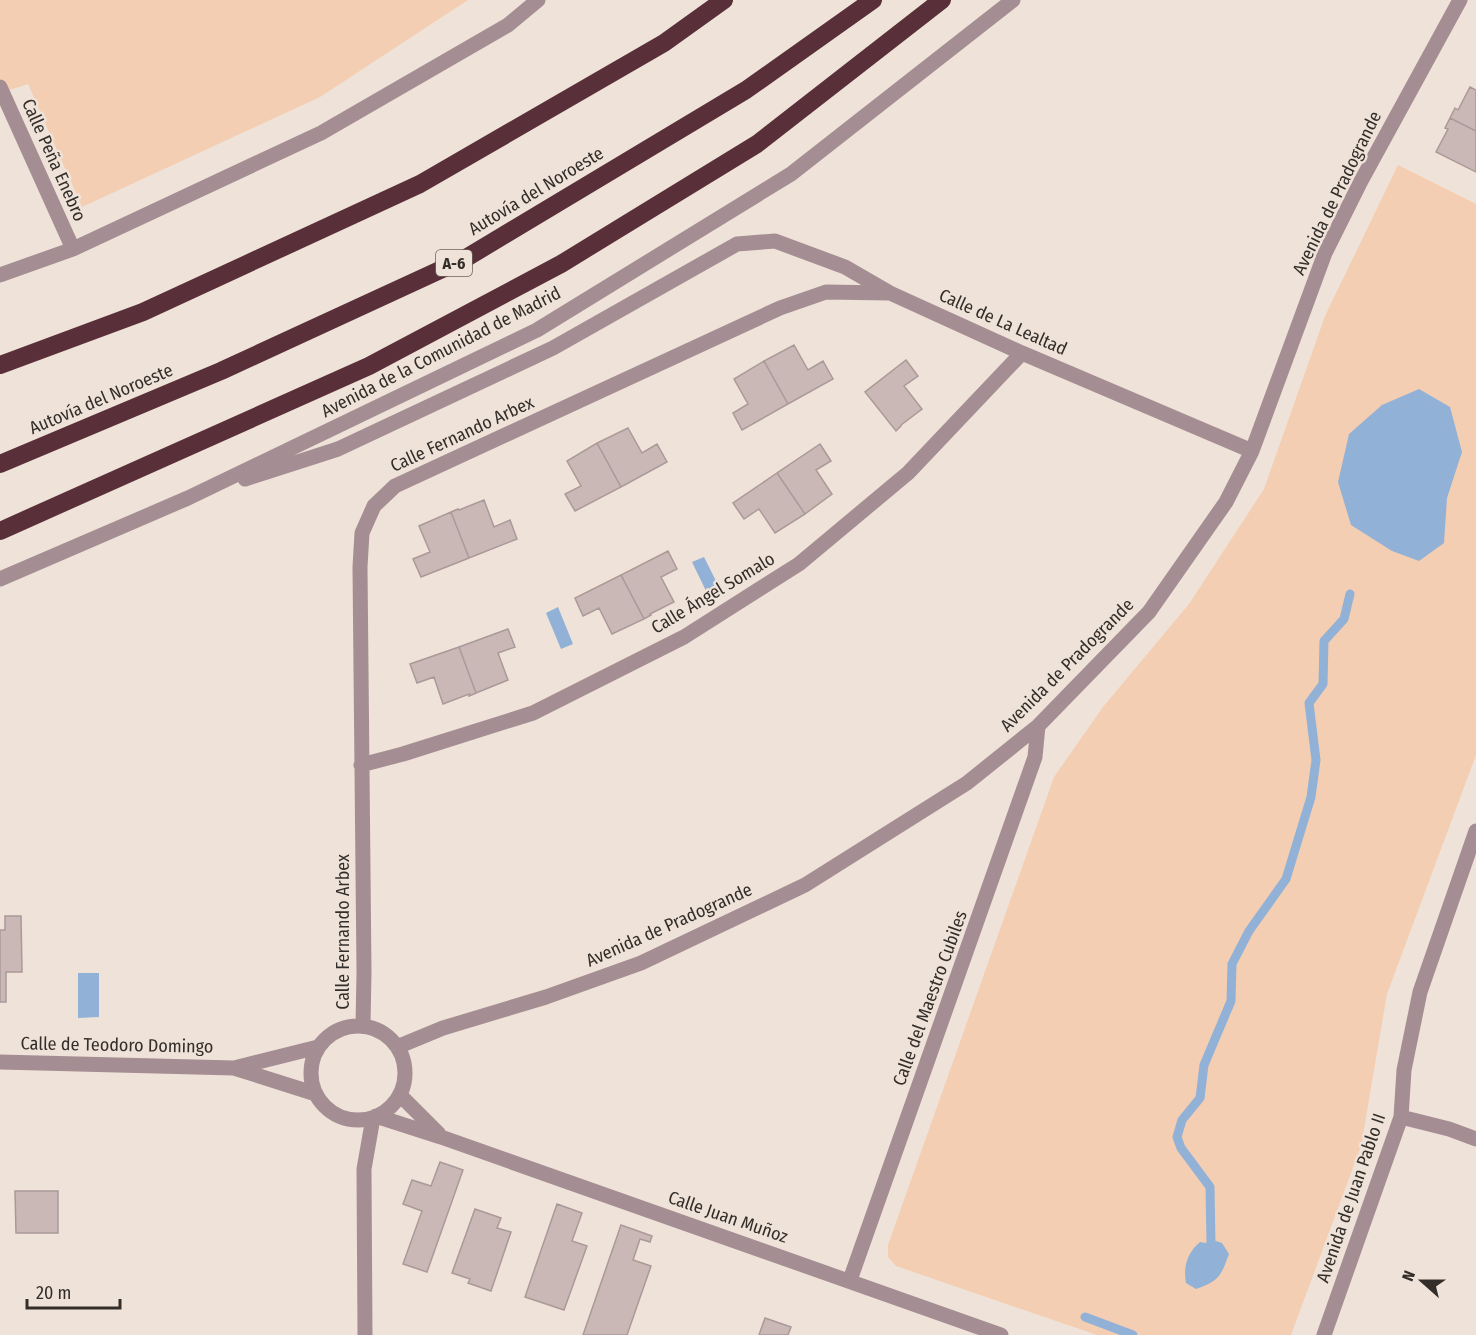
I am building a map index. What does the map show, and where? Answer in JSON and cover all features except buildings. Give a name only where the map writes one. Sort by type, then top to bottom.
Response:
[{"type":"highway","points":[[0,364],[143,312],[420,184],[664,43],[724,0]]},
{"type":"highway","name":"Autovía del Noroeste","points":[[0,464],[221,371],[466,258],[746,90],[873,0]]},
{"type":"highway","points":[[0,531],[369,366],[561,264],[757,144],[942,0]]},
{"type":"street","points":[[0,275],[73,249],[321,133],[508,25],[538,0]]},
{"type":"street","name":"Avenida de la Comunidad de Madrid","points":[[0,579],[188,498],[537,330],[791,174],[1013,0]]},
{"type":"street","name":"Avenida de Pradogrande","points":[[397,1047],[443,1028],[546,997],[641,963],[805,885],[967,783],[1038,726],[1149,612],[1226,502],[1252,451],[1325,253],[1360,180],[1460,0]]},
{"type":"street","name":"Calle Peña Enebro","points":[[0,87],[73,249]]},
{"type":"street","name":"Calle de La Lealtad","points":[[188,498],[338,449],[553,348],[737,244],[775,241],[846,267],[890,293],[1022,353],[1252,451]]},
{"type":"street","name":"Calle Fernando Arbex","points":[[363,1026],[360,567],[362,533],[374,506],[395,486],[780,308],[826,292],[890,293]]},
{"type":"street","name":"Calle Ángel Somalo","points":[[361,765],[534,712],[684,637],[799,564],[908,473],[1022,353]]},
{"type":"street","name":"Calle del Maestro Cubiles","points":[[850,1280],[1035,758],[1038,726]]},
{"type":"street","name":"Avenida de Juan Pablo II","points":[[1324,1335],[1401,1117],[1404,1070],[1420,992],[1476,831]]},
{"type":"street","points":[[350,1026],[363,1026],[376,1029],[388,1036],[397,1047],[404,1062],[405,1078],[400,1095],[390,1108],[375,1117],[360,1120],[346,1119],[334,1114],[324,1106],[316,1094],[311,1071],[318,1047],[327,1038],[338,1030],[350,1026]]},
{"type":"street","name":"Calle de Teodoro Domingo","points":[[0,1062],[234,1068],[318,1047]]},
{"type":"street","name":"Calle de Teodoro Domingo","points":[[234,1068],[316,1094]]},
{"type":"street","name":"Calle Juan Muñoz","points":[[400,1095],[441,1137]]},
{"type":"street","points":[[365,1335],[364,1169],[375,1117]]},
{"type":"street","name":"Calle Juan Muñoz","points":[[375,1117],[441,1137],[1001,1335]]},
{"type":"street","points":[[1401,1117],[1449,1129],[1476,1139]]},
{"type":"shaded area","points":[[0,0],[468,0],[320,97],[82,207],[28,84],[0,93]]},
{"type":"shaded area","points":[[1398,165],[1476,204],[1476,755],[1387,994],[1361,1146],[1291,1335],[1097,1335],[896,1266],[888,1257],[888,1245],[1054,777],[1103,707],[1189,604],[1264,489],[1325,316]]},
{"type":"water","points":[[1419,389],[1450,407],[1462,452],[1447,498],[1444,543],[1419,561],[1392,551],[1351,525],[1338,482],[1349,434],[1382,405]]},
{"type":"water","points":[[704,557],[720,589],[708,595],[692,562]]},
{"type":"water","points":[[558,607],[573,644],[561,649],[546,613]]},
{"type":"water","points":[[78,973],[99,973],[99,1017],[78,1018]]},
{"type":"water","points":[[1213,1240],[1222,1243],[1229,1254],[1218,1277],[1196,1289],[1186,1283],[1187,1261],[1200,1242],[1211,1244]]},
{"type":"waterway","points":[[1211,1244],[1210,1187],[1181,1148],[1177,1137],[1182,1120],[1200,1098],[1204,1065],[1231,1001],[1232,964],[1249,931],[1286,879],[1311,797],[1316,760],[1309,703],[1323,684],[1324,641],[1344,619],[1350,594]]},
{"type":"waterway","points":[[1085,1317],[1133,1335]]}]
